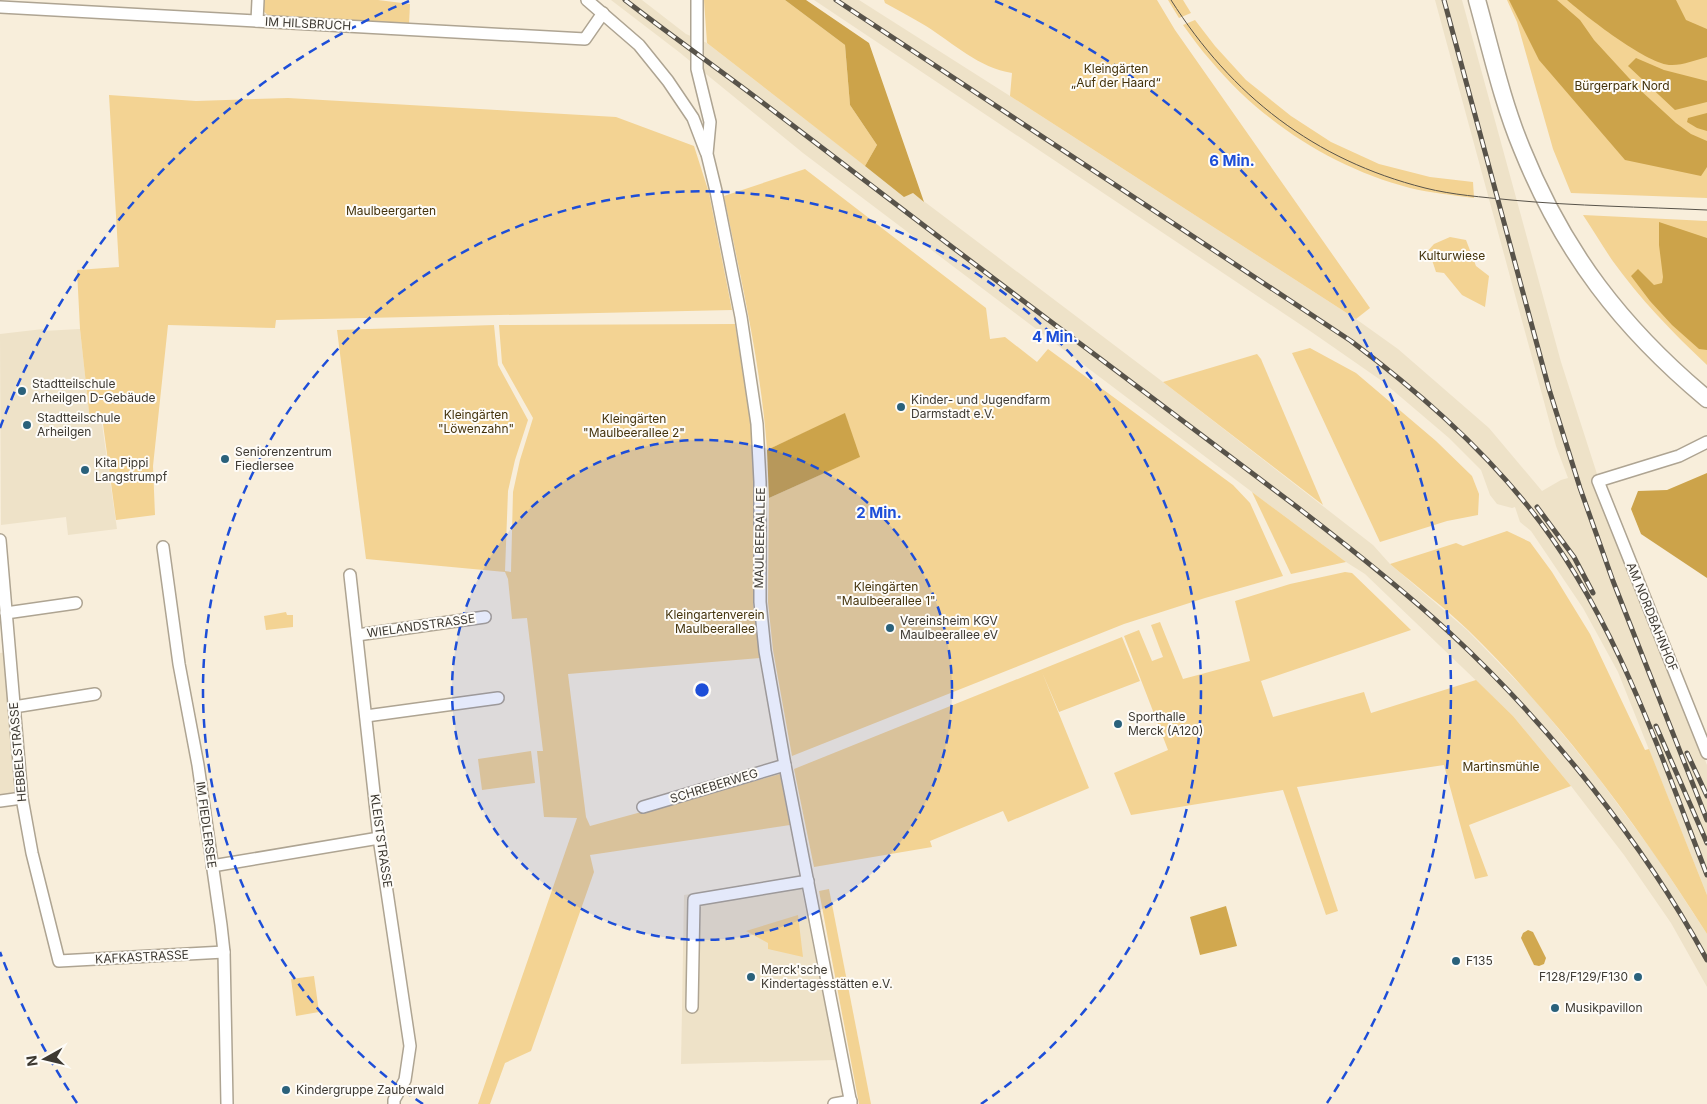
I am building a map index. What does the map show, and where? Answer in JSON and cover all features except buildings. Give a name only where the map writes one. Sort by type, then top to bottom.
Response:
[{"type":"main road","points":[[1477,0],[1512,123],[1552,216],[1584,268],[1624,320],[1657,354],[1703,394]]},
{"type":"street","points":[[257,21],[258,0]]},
{"type":"street","points":[[587,0],[639,45],[668,81],[693,118],[707,154]]},
{"type":"street","name":"MAULBEERALLEE","points":[[697,0],[697,69],[710,122],[707,154],[741,317],[758,424],[760,602],[766,661],[851,1103]]},
{"type":"street","name":"IM HILSBRUCH","points":[[0,7],[585,39],[602,12]]},
{"type":"street","name":"AM NORDBAHNHOF","points":[[1707,442],[1679,456],[1598,481],[1707,752]]},
{"type":"street","name":"HEBBELSTRASSE","points":[[0,540],[22,798],[32,853],[59,961]]},
{"type":"street","name":"IM FIEDLERSEE","points":[[163,547],[179,664],[198,765],[224,952],[227,1104]]},
{"type":"street","name":"KLEISTSTRASSE","points":[[350,575],[379,838],[410,1046],[406,1080],[392,1103]]},
{"type":"street","points":[[6,613],[76,603]]},
{"type":"street","name":"WIELANDSTRASSE","points":[[357,635],[485,617]]},
{"type":"street","points":[[14,706],[95,694]]},
{"type":"street","points":[[366,716],[477,707],[498,698]]},
{"type":"street","name":"SCHREBERWEG","points":[[643,807],[785,765]]},
{"type":"street","points":[[0,802],[22,798]]},
{"type":"street","points":[[212,866],[379,838]]},
{"type":"street","points":[[692,1007],[694,900],[808,881]]},
{"type":"street","name":"KAFKASTRASSE","points":[[59,961],[224,952]]},
{"type":"street","points":[[834,1104],[851,1103]]},
{"type":"shaded area","points":[[611,0],[642,0],[686,34],[707,43],[904,196],[913,193],[1163,382],[1373,545],[1390,564],[1467,630],[1535,700],[1597,776],[1656,856],[1707,934],[1707,987],[1671,923],[1624,855],[1571,786],[1513,716],[1365,574],[1252,492],[803,153],[679,52]]},
{"type":"shaded area","points":[[814,0],[859,0],[1356,319],[1398,349],[1489,428],[1542,491],[1568,478],[1556,446],[1435,0],[1462,0],[1561,362],[1600,488],[1707,765],[1707,895],[1618,672],[1583,608],[1531,531],[1520,522],[1515,507],[1497,504],[1490,495],[1481,470],[1449,438],[1382,381]]},
{"type":"shaded area","points":[[43,329],[43,331],[80,329],[90,421],[102,424],[117,529],[68,535],[66,517],[1,525],[0,334]]},
{"type":"shaded area","points":[[9,652],[22,798],[0,801],[0,653]]},
{"type":"shaded area","name":"Merck'sche Kindertagesstätten e.V.","points":[[799,876],[836,1060],[681,1064],[684,895]]},
{"type":"shaded area","points":[[1226,906],[1237,946],[1200,955],[1190,917]]},
{"type":"shaded area","points":[[1528,930],[1533,932],[1546,958],[1544,964],[1539,966],[1534,965],[1521,938],[1523,933]]},
{"type":"green space","points":[[262,0],[378,0],[410,4],[409,24],[269,16],[262,10]]},
{"type":"green space","points":[[704,0],[785,0],[845,45],[850,105],[877,145],[865,166],[707,43]]},
{"type":"green space","points":[[785,0],[806,0],[869,43],[924,202],[913,193],[904,197],[865,166],[877,145],[850,105],[845,45]]},
{"type":"green space","name":"Kleingärten „Auf der Haard“","points":[[884,0],[1157,0],[1175,30],[1370,308],[1356,319],[1010,96],[1012,73],[988,66],[977,60],[926,26],[885,3]]},
{"type":"green space","points":[[1168,0],[1183,0],[1191,13],[1179,18]]},
{"type":"green space","name":"Bürgerpark Nord","points":[[1507,0],[1707,0],[1707,198],[1571,193],[1553,149],[1517,22]]},
{"type":"green space","points":[[1509,0],[1557,0],[1580,20],[1594,40],[1639,89],[1676,123],[1691,134],[1707,141],[1707,167],[1701,176],[1625,160],[1539,60]]},
{"type":"green space","points":[[1567,0],[1676,0],[1686,20],[1707,29],[1707,57],[1679,65],[1658,62],[1616,38]]},
{"type":"green space","points":[[1195,20],[1215,46],[1246,80],[1291,116],[1331,142],[1379,164],[1430,177],[1473,182],[1474,198],[1418,190],[1381,179],[1327,155],[1301,140],[1253,104],[1211,61],[1183,25]]},
{"type":"green space","points":[[1636,58],[1664,70],[1707,81],[1707,102],[1675,110],[1628,66]]},
{"type":"green space","name":"Maulbeergarten","points":[[109,95],[196,101],[288,98],[616,117],[694,146],[709,193],[732,310],[276,320],[275,328],[168,325],[153,466],[155,515],[116,520],[103,424],[90,421],[80,329],[77,270],[119,267]]},
{"type":"green space","points":[[1707,113],[1707,131],[1687,122],[1688,118]]},
{"type":"green space","name":"Kleingärten \"Maulbeerallee 1\"","points":[[805,169],[986,308],[990,339],[1005,337],[1037,362],[1048,349],[1233,485],[1250,503],[1283,576],[1124,624],[792,756],[773,650],[768,602],[769,498],[859,457],[845,414],[767,450],[755,354],[724,196]]},
{"type":"green space","points":[[1583,215],[1707,221],[1707,365],[1645,302],[1612,260]]},
{"type":"green space","points":[[1659,222],[1707,238],[1707,350],[1699,349],[1672,325],[1631,276],[1638,269],[1654,285],[1662,283]]},
{"type":"green space","name":"Kulturwiese","points":[[1450,237],[1466,240],[1476,266],[1489,276],[1485,307],[1462,295],[1444,273],[1436,272],[1431,257],[1428,258],[1426,253],[1434,244]]},
{"type":"green space","points":[[735,324],[751,425],[755,482],[753,603],[760,658],[568,674],[586,817],[590,826],[780,774],[790,825],[590,855],[594,872],[531,1051],[505,1063],[490,1104],[478,1104],[577,818],[544,817],[537,751],[543,751],[527,618],[512,619],[508,579],[505,572],[366,559],[337,330],[494,325],[498,365],[528,420],[515,460],[508,491],[505,571],[511,572],[513,492],[520,460],[533,418],[502,363],[499,325]]},
{"type":"green space","points":[[1310,348],[1356,373],[1436,441],[1472,476],[1479,494],[1478,515],[1447,521],[1380,542],[1292,353]]},
{"type":"green space","points":[[1257,354],[1261,359],[1323,505],[1163,382]]},
{"type":"green space","points":[[845,413],[860,457],[769,498],[767,450]]},
{"type":"green space","points":[[1707,473],[1707,578],[1641,534],[1631,509],[1638,491],[1667,490]]},
{"type":"green space","points":[[1252,492],[1346,562],[1291,574]]},
{"type":"green space","points":[[1507,531],[1530,542],[1552,572],[1590,634],[1645,750],[1649,749],[1707,895],[1707,934],[1653,853],[1566,737],[1502,664],[1468,630],[1390,564],[1456,543],[1463,546]]},
{"type":"green space","name":"Martinsmühle","points":[[1345,572],[1352,573],[1411,630],[1261,681],[1273,717],[1364,692],[1371,713],[1476,680],[1513,716],[1571,786],[1469,825],[1488,876],[1475,879],[1444,765],[1297,787],[1338,911],[1326,915],[1283,790],[1131,815],[1114,773],[1168,750],[1124,636],[1139,630],[1152,661],[1163,657],[1151,625],[1160,622],[1183,679],[1250,661],[1235,601],[1290,584]]},
{"type":"green space","points":[[286,612],[287,615],[293,615],[293,627],[266,630],[264,616]]},
{"type":"green space","points":[[1122,637],[1140,681],[1059,712],[1042,672],[1089,788],[1008,822],[1003,811],[930,841],[932,847],[814,867],[794,769]]},
{"type":"green space","points":[[531,751],[535,783],[482,790],[478,759]]},
{"type":"green space","points":[[829,889],[871,1104],[859,1104],[819,891]]},
{"type":"green space","points":[[798,915],[803,957],[768,949],[768,943],[746,931]]},
{"type":"green space","points":[[314,976],[319,1012],[296,1016],[291,979]]},
{"type":"tram line","points":[[1171,0],[1221,66],[1279,120],[1312,142],[1347,160],[1385,176],[1425,188],[1478,197],[1560,204],[1707,210]]},
{"type":"railway","points":[[625,0],[1297,507],[1375,568],[1431,616],[1487,668],[1523,706],[1591,786],[1654,872],[1707,960]]},
{"type":"railway","points":[[836,0],[1351,341],[1399,378],[1466,438],[1527,505],[1558,547],[1585,591],[1631,683],[1707,875]]},
{"type":"railway","points":[[1444,0],[1549,389],[1580,488],[1613,581],[1707,820]]},
{"type":"railway","points":[[1537,507],[1574,557],[1593,593]]},
{"type":"railway","points":[[1656,726],[1707,843]]},
{"type":"railway","points":[[1687,753],[1707,796]]},
{"type":"place","name":"Stadtteilschule Arheilgen D-Gebäude","points":[[22,391]]},
{"type":"place","name":"Kinder- und Jugendfarm Darmstadt e.V.","points":[[901,407]]},
{"type":"place","name":"Stadtteilschule Arheilgen","points":[[27,425]]},
{"type":"place","name":"Seniorenzentrum Fiedlersee","points":[[225,459]]},
{"type":"place","name":"Kita Pippi Langstrumpf","points":[[85,470]]},
{"type":"place","name":"Vereinsheim KGV Maulbeerallee eV","points":[[890,628]]},
{"type":"place","name":"Sporthalle Merck (A120)","points":[[1118,724]]},
{"type":"place","name":"F135","points":[[1456,961]]},
{"type":"place","name":"Merck'sche Kindertagesstätten e.V.","points":[[751,977]]},
{"type":"place","name":"F128/F129/F130","points":[[1638,977]]},
{"type":"place","name":"Musikpavillon","points":[[1555,1008]]},
{"type":"place","name":"Kindergruppe Zauberwald","points":[[286,1090]]},
{"type":"park label","name":"Kleingärten \"Löwenzahn\"","points":[[476,422]]},
{"type":"park label","name":"Kleingärten \"Maulbeerallee 2\"","points":[[634,426]]},
{"type":"park label","name":"Kleingartenverein Maulbeerallee","points":[[715,622]]}]
